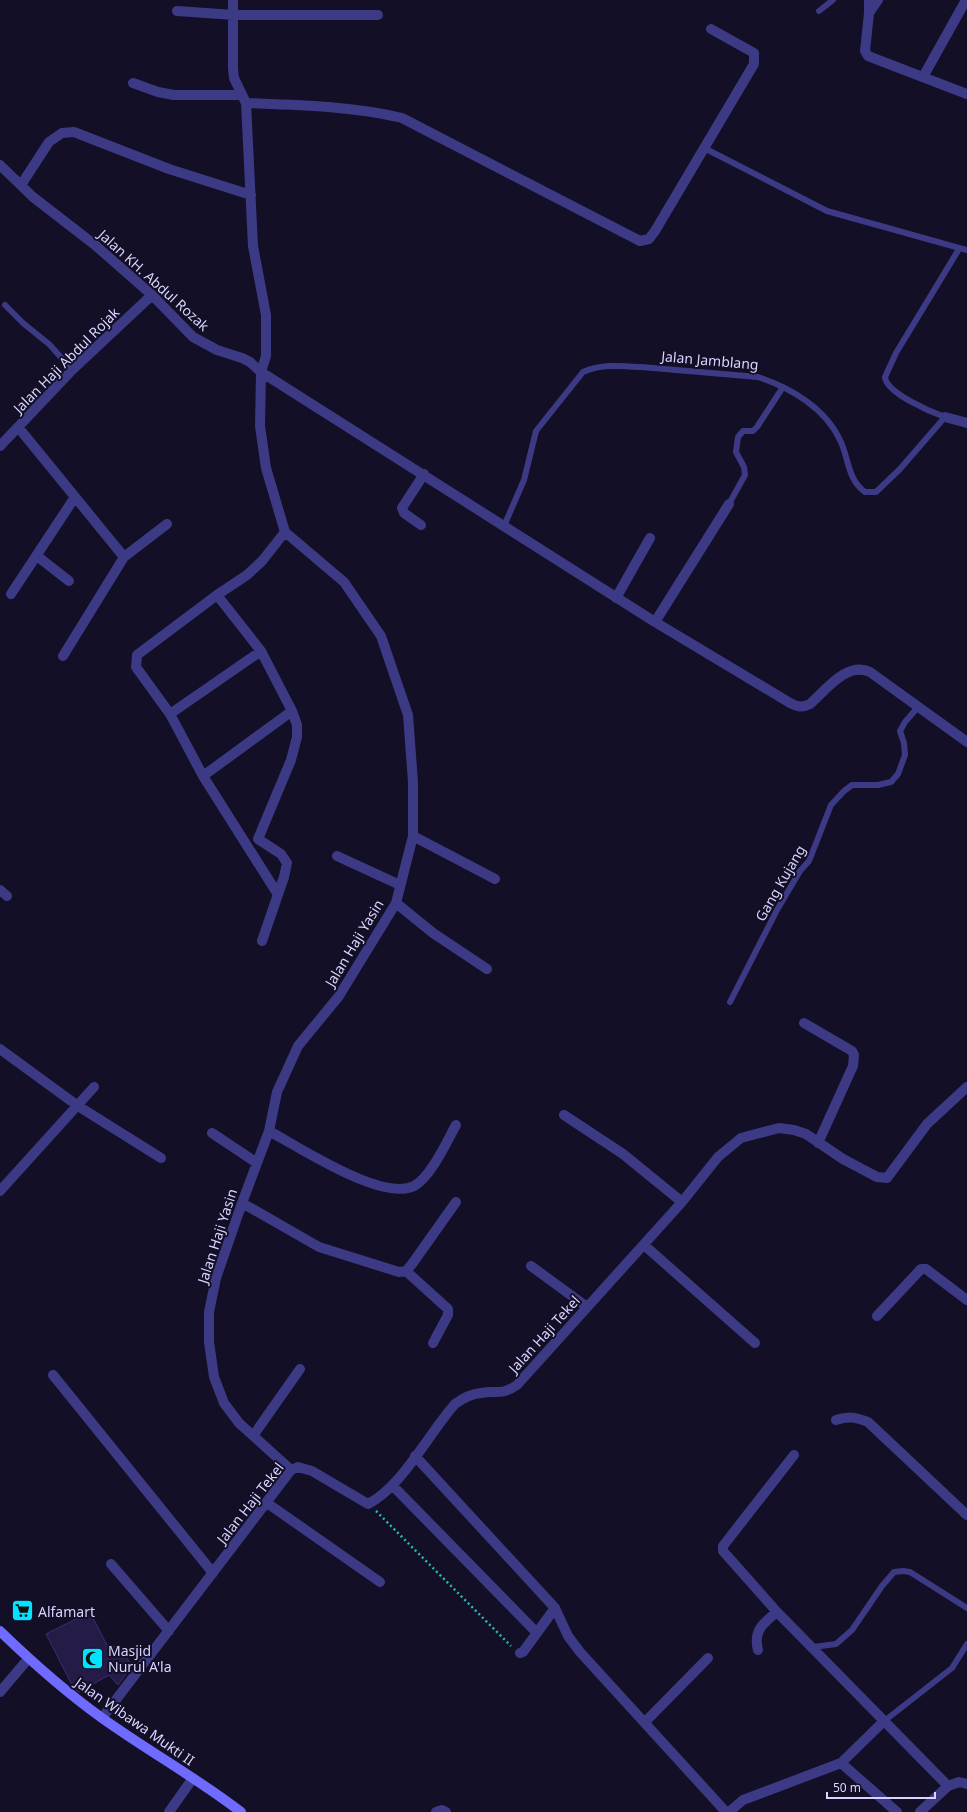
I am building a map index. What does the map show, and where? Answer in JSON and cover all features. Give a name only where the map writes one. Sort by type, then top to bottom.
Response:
[{"type":"main road","name":"Jalan Wibawa Mukti II","points":[[0,1631],[28,1659],[102,1718],[193,1778],[241,1812]]},
{"type":"street","points":[[233,0],[233,69],[234,78],[244,99],[253,246],[266,315],[266,356],[261,372],[260,426],[266,468],[285,532],[262,561],[247,575],[217,594],[137,654],[136,667],[170,714],[203,776],[249,851],[277,893]]},
{"type":"street","points":[[868,0],[870,13],[865,46],[865,51],[868,56],[967,94]]},
{"type":"street","points":[[870,13],[878,0]]},
{"type":"street","points":[[923,77],[966,0]]},
{"type":"street","points":[[177,12],[378,15]]},
{"type":"street","points":[[133,83],[158,92],[174,95],[244,99],[320,106],[377,112],[402,118],[640,241],[649,239],[655,231],[754,64],[754,53],[751,50],[711,29]]},
{"type":"street","points":[[21,185],[49,142],[62,133],[74,132],[169,169],[251,195]]},
{"type":"street","name":"Jalan KH. Abdul Rozak","points":[[0,165],[33,197],[95,244],[152,295],[193,337],[217,350],[250,362],[261,372],[424,474],[616,598],[797,707],[803,707],[810,704],[846,673],[853,669],[862,668],[918,707]]},
{"type":"street","name":"Jalan Haji Abdul Rojak","points":[[0,446],[72,370],[152,295]]},
{"type":"street","points":[[945,417],[967,423]]},
{"type":"street","points":[[18,427],[124,557]]},
{"type":"street","points":[[421,525],[404,513],[402,508],[424,474]]},
{"type":"street","points":[[11,594],[75,496]]},
{"type":"street","points":[[655,622],[728,504]]},
{"type":"street","points":[[63,656],[124,557],[167,524]]},
{"type":"street","name":"Jalan Haji Yasin","points":[[285,532],[344,582],[381,636],[408,715],[413,782],[413,836],[396,903],[339,996],[298,1046],[277,1092],[269,1131],[216,1278],[209,1312],[209,1342],[214,1377],[224,1403],[239,1423],[291,1470]]},
{"type":"street","points":[[616,598],[650,538]]},
{"type":"street","points":[[37,556],[68,581]]},
{"type":"street","points":[[217,594],[261,651],[292,711],[297,725],[298,737],[291,760],[258,839],[249,851]]},
{"type":"street","points":[[170,714],[261,651]]},
{"type":"street","points":[[918,707],[967,742]]},
{"type":"street","points":[[203,776],[292,711]]},
{"type":"street","points":[[413,836],[495,879]]},
{"type":"street","points":[[258,839],[281,854],[287,863],[284,877],[277,893],[262,941]]},
{"type":"street","points":[[336,856],[400,885]]},
{"type":"street","points":[[396,903],[433,933],[487,969]]},
{"type":"street","points":[[804,1023],[852,1051],[854,1054],[853,1066],[818,1143]]},
{"type":"street","points":[[0,1049],[78,1106],[161,1158]]},
{"type":"street","points":[[2,1186],[78,1106],[94,1087]]},
{"type":"street","name":"Jalan Haji Tekel","points":[[102,1718],[291,1470],[298,1467],[312,1471],[368,1504],[393,1486],[455,1404],[465,1397],[482,1392],[500,1393],[517,1385],[644,1246],[718,1157],[741,1138],[779,1128],[794,1130],[877,1177],[887,1178],[890,1177],[927,1124],[967,1088]]},
{"type":"street","points":[[564,1114],[623,1154],[682,1202]]},
{"type":"street","points":[[269,1131],[365,1181],[402,1190],[416,1185],[427,1174],[456,1126]]},
{"type":"street","points":[[212,1133],[257,1163]]},
{"type":"street","points":[[406,1271],[456,1202]]},
{"type":"street","points":[[242,1203],[320,1248],[394,1271],[406,1271],[448,1309],[446,1320],[433,1344]]},
{"type":"street","points":[[644,1246],[755,1343]]},
{"type":"street","points":[[531,1266],[587,1307]]},
{"type":"street","points":[[878,1316],[921,1270],[926,1269],[967,1300]]},
{"type":"street","points":[[253,1436],[300,1369]]},
{"type":"street","points":[[54,1375],[213,1573]]},
{"type":"street","points":[[836,1420],[848,1416],[857,1417],[868,1422],[967,1515]]},
{"type":"street","points":[[794,1455],[723,1546],[723,1551],[777,1612],[813,1647],[883,1722],[948,1786]]},
{"type":"street","points":[[415,1456],[555,1608],[568,1636],[580,1652],[727,1812],[743,1800],[842,1763],[883,1722]]},
{"type":"street","points":[[393,1486],[537,1633]]},
{"type":"street","points":[[267,1503],[380,1582]]},
{"type":"street","points":[[111,1564],[169,1631]]},
{"type":"street","points":[[520,1653],[523,1652],[555,1608]]},
{"type":"street","points":[[758,1650],[756,1641],[757,1632],[766,1620],[777,1612]]},
{"type":"street","points":[[645,1722],[708,1658]]},
{"type":"street","points":[[0,1692],[28,1659]]},
{"type":"street","points":[[842,1763],[897,1812]]},
{"type":"street","points":[[169,1812],[193,1778]]},
{"type":"street","points":[[920,1812],[948,1786],[959,1782],[967,1784]]},
{"type":"street","points":[[436,1812],[442,1810],[446,1812]]},
{"type":"lane","points":[[819,11],[833,0]]},
{"type":"lane","points":[[704,148],[827,211],[967,250]]},
{"type":"lane","points":[[945,417],[931,412],[905,398],[888,385],[885,377],[888,365],[959,249]]},
{"type":"lane","points":[[5,305],[23,323],[48,343],[72,370]]},
{"type":"lane","name":"Jalan Jamblang","points":[[504,526],[524,480],[536,431],[583,372],[592,368],[604,366],[668,369],[758,377],[783,387],[810,402],[834,430],[841,441],[853,478],[865,492],[876,492],[880,489],[945,417]]},
{"type":"lane","points":[[728,504],[745,476],[744,467],[736,452],[738,438],[743,431],[753,430],[757,427],[783,387]]},
{"type":"lane","name":"Gang Kujang","points":[[730,1002],[777,910],[800,872],[809,861],[831,805],[852,785],[878,786],[892,782],[898,774],[905,755],[904,743],[900,731],[905,722],[918,707]]},
{"type":"lane","points":[[813,1647],[836,1644],[842,1640],[852,1630],[882,1586],[894,1572],[904,1570],[910,1572],[967,1608]]},
{"type":"lane","points":[[883,1722],[952,1668],[967,1644]]},
{"type":"path","points":[[368,1504],[516,1651],[520,1653]]},
{"type":"building","name":"Masjid Nurul A'la","points":[[90,1612],[109,1649],[119,1645],[132,1666],[118,1685],[109,1675],[79,1692],[73,1687],[46,1634]]},
{"type":"place","name":"Alfamart","points":[[23,1611]]},
{"type":"place","name":"Masjid Nurul A'la","points":[[92,1658]]}]
